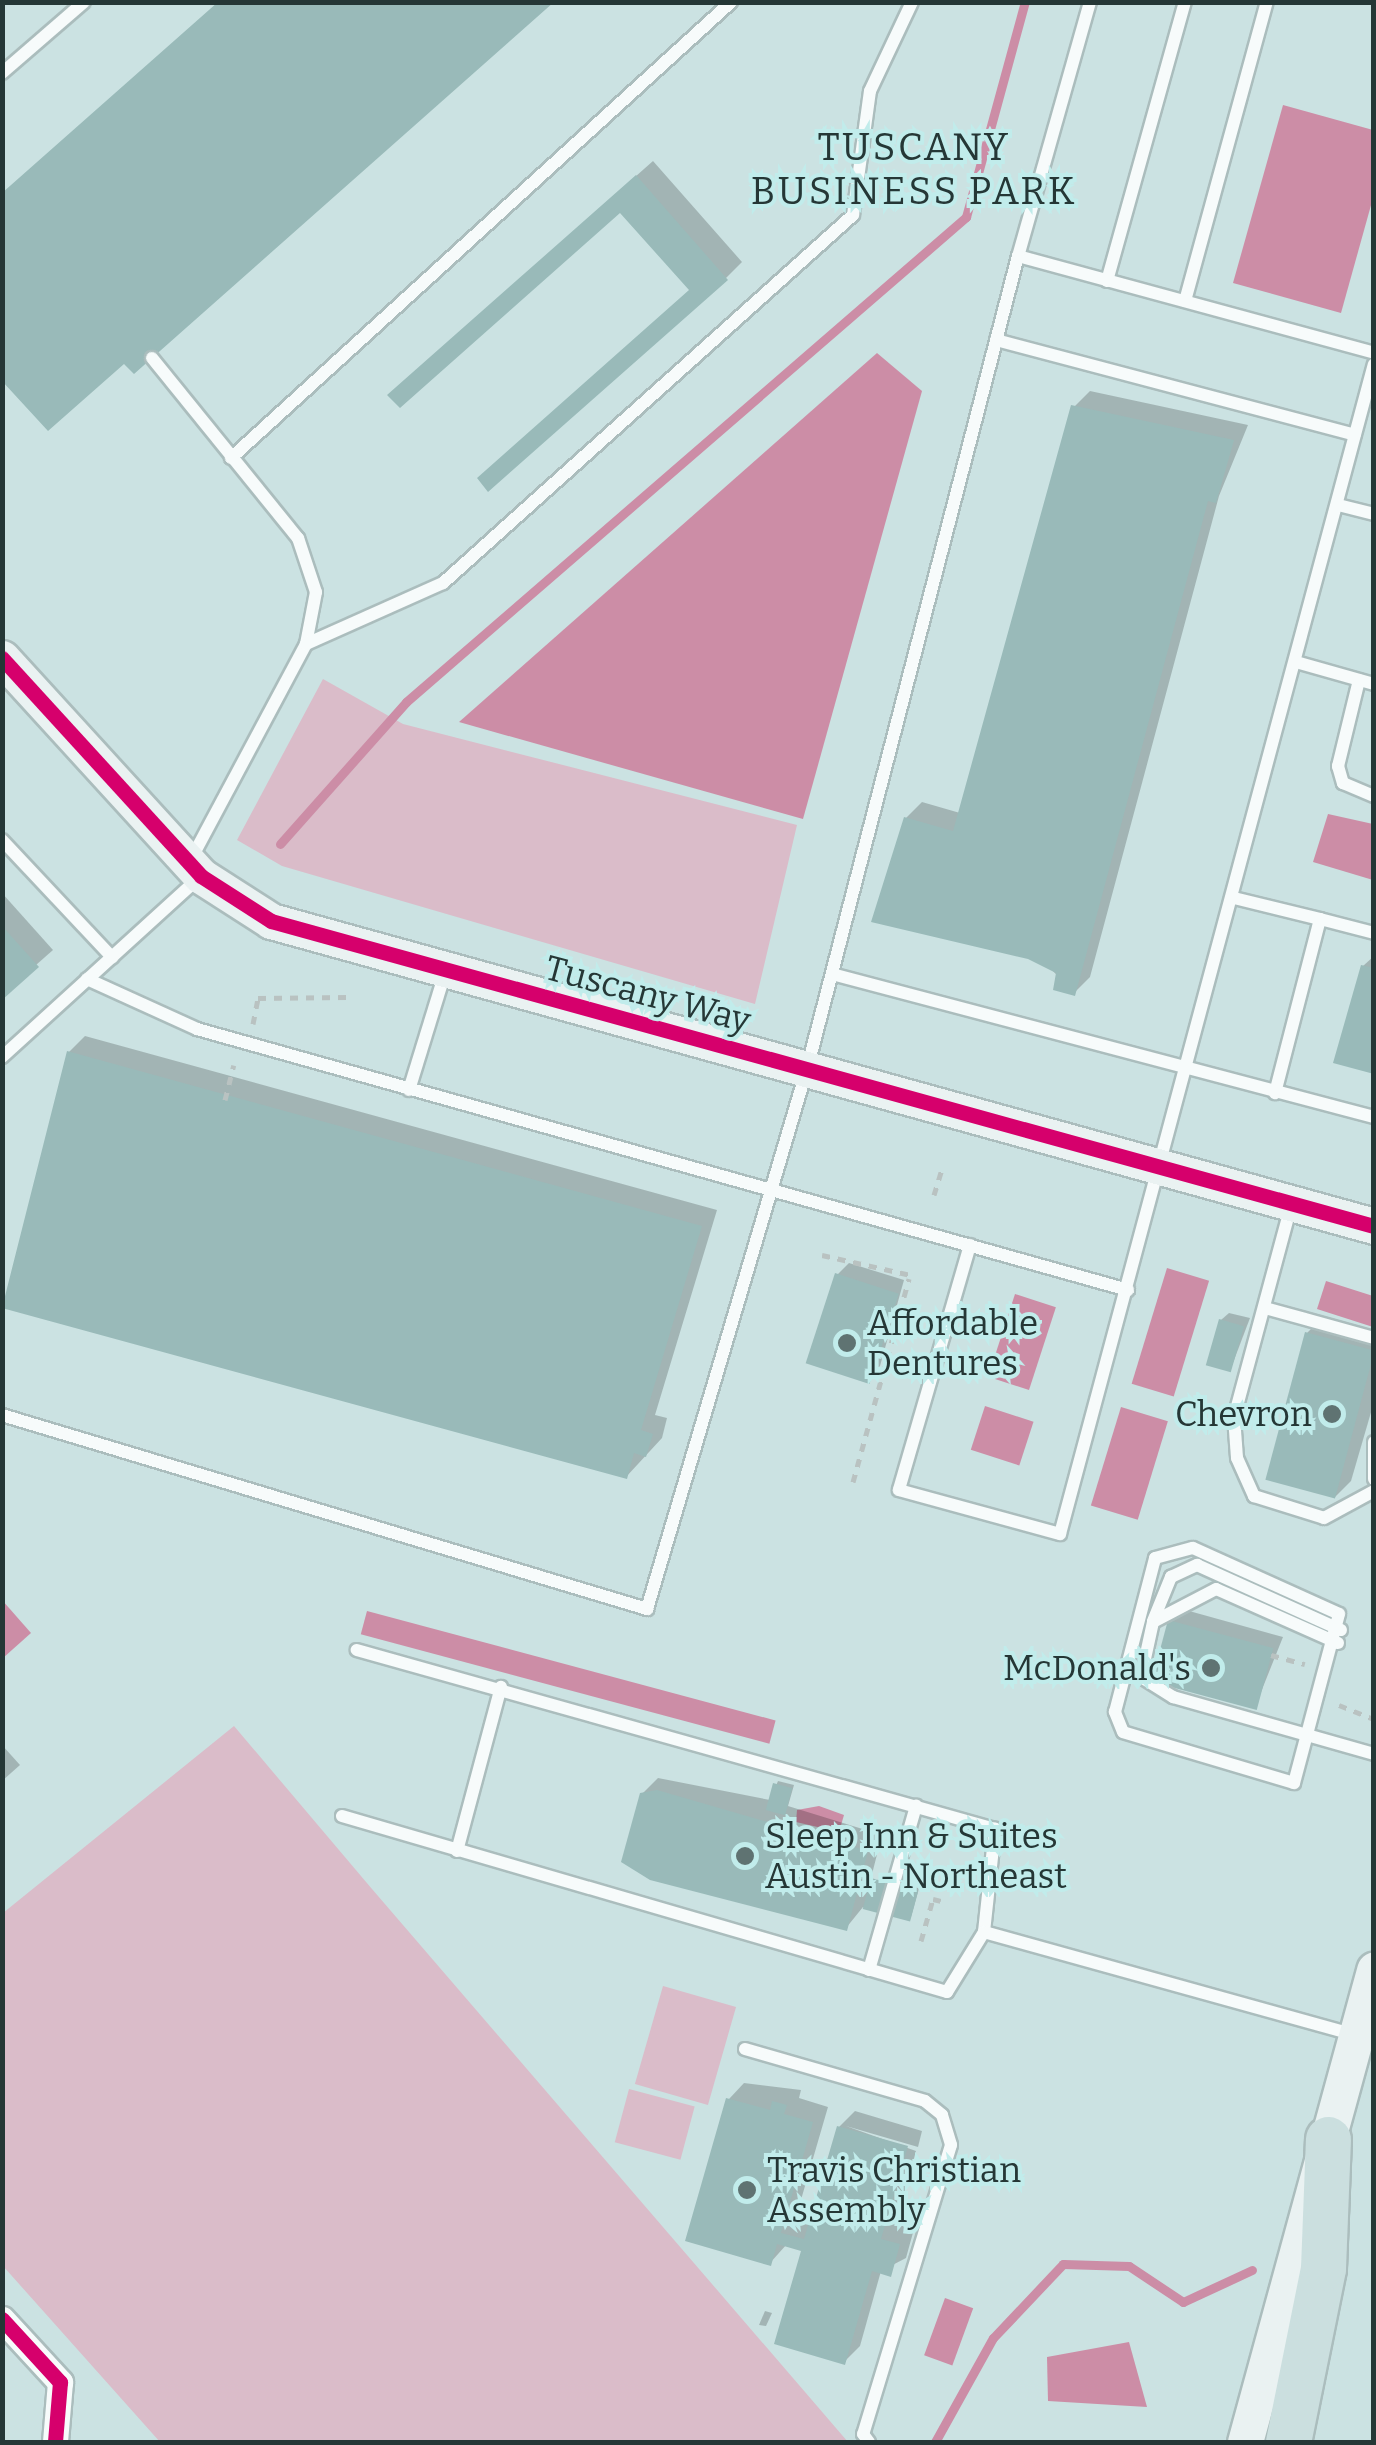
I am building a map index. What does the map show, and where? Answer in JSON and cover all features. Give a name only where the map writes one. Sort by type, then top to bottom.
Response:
[{"type":"highway","points":[[1288,2442],[1324,2268],[1328,2138]]},
{"type":"street","name":"Tuscany Way","points":[[2,658],[195,869],[272,921],[1374,1226]]},
{"type":"street","points":[[1244,2442],[1374,1968]]},
{"type":"street","points":[[2,2319],[60,2382],[55,2442]]},
{"type":"lane","points":[[2,73],[84,2]]},
{"type":"lane","points":[[231,458],[731,2]]},
{"type":"lane","points":[[306,644],[442,583],[854,215],[870,90],[912,2]]},
{"type":"lane","points":[[2,1415],[647,1609],[766,1187],[807,1068],[1018,256],[1090,2]]},
{"type":"lane","points":[[1108,280],[1185,2]]},
{"type":"lane","points":[[1185,302],[1267,2]]},
{"type":"lane","points":[[1018,256],[1374,352]]},
{"type":"lane","points":[[996,340],[1356,435]]},
{"type":"lane","points":[[2,1057],[112,957],[195,869],[306,644],[316,592],[298,538],[152,358]]},
{"type":"lane","points":[[970,1246],[898,1490],[1060,1534],[1163,1166],[1374,364]]},
{"type":"lane","points":[[1338,504],[1374,514]]},
{"type":"lane","points":[[1296,662],[1366,682],[1338,766],[1343,783],[1374,796]]},
{"type":"lane","points":[[2,840],[112,957]]},
{"type":"lane","points":[[1234,898],[1374,934]]},
{"type":"lane","points":[[1275,1093],[1320,919]]},
{"type":"lane","points":[[409,1090],[446,969]]},
{"type":"lane","points":[[832,974],[1374,1118]]},
{"type":"lane","points":[[88,979],[196,1029],[1128,1290]]},
{"type":"lane","points":[[1292,1203],[1234,1418],[1237,1458],[1254,1496],[1324,1518],[1374,1491]]},
{"type":"lane","points":[[1265,1308],[1374,1338]]},
{"type":"lane","points":[[1374,1442],[1374,1479]]},
{"type":"lane","points":[[1217,1552],[1328,1604],[1340,1637],[1294,1784],[1123,1732],[1115,1712],[1156,1558],[1217,1552]]},
{"type":"lane","points":[[1340,1637],[1197,1565],[1171,1577],[1141,1666],[1150,1689],[1374,1754]]},
{"type":"lane","points":[[1153,1622],[1216,1589],[1340,1637]]},
{"type":"lane","points":[[342,1816],[947,1992],[984,1932],[996,1828],[358,1650]]},
{"type":"lane","points":[[457,1850],[501,1687]]},
{"type":"lane","points":[[869,1970],[916,1806]]},
{"type":"lane","points":[[984,1932],[1356,2034]]},
{"type":"lane","points":[[745,2049],[925,2100],[942,2115],[950,2145],[863,2434],[869,2442]]},
{"type":"path","points":[[253,1024],[258,998],[347,997]]},
{"type":"path","points":[[226,1100],[234,1066]]},
{"type":"path","points":[[934,1195],[942,1168]]},
{"type":"path","points":[[822,1255],[910,1277],[853,1482]]},
{"type":"path","points":[[1271,1654],[1308,1664],[1304,1680]]},
{"type":"path","points":[[1339,1705],[1374,1719]]},
{"type":"path","points":[[922,1942],[933,1899],[941,1901]]},
{"type":"shaded area","points":[[1283,105],[1373,130],[1373,198],[1341,313],[1233,283]]},
{"type":"shaded area","points":[[877,353],[922,391],[803,819],[459,722]]},
{"type":"shaded area","points":[[323,679],[403,724],[797,825],[755,1004],[282,866],[237,840]]},
{"type":"shaded area","points":[[1328,814],[1373,824],[1373,880],[1313,862]]},
{"type":"shaded area","points":[[1167,1268],[1209,1281],[1174,1397],[1132,1384]]},
{"type":"shaded area","points":[[1326,1281],[1373,1296],[1373,1327],[1317,1309]]},
{"type":"shaded area","points":[[1015,1294],[1056,1307],[1029,1390],[988,1377]]},
{"type":"shaded area","points":[[985,1406],[1034,1422],[1019,1466],[971,1450]]},
{"type":"shaded area","points":[[1121,1407],[1168,1421],[1138,1520],[1091,1505]]},
{"type":"shaded area","points":[[2,1600],[31,1633],[3,1658],[2,1658]]},
{"type":"shaded area","points":[[367,1611],[776,1720],[769,1744],[361,1634]]},
{"type":"shaded area","points":[[234,1726],[848,2442],[160,2442],[3,2266],[3,1913]]},
{"type":"shaded area","points":[[819,1806],[844,1815],[839,1832],[796,1822],[797,1810]]},
{"type":"shaded area","points":[[663,1986],[736,2007],[708,2105],[635,2084]]},
{"type":"shaded area","points":[[629,2089],[695,2107],[680,2160],[615,2142]]},
{"type":"shaded area","points":[[945,2298],[973,2308],[952,2366],[924,2355]]},
{"type":"shaded area","points":[[1129,2342],[1147,2407],[1048,2401],[1047,2357]]},
{"type":"building","points":[[218,2],[554,2],[134,374],[124,364],[48,431],[2,381],[2,193]]},
{"type":"building","points":[[636,175],[728,280],[488,492],[477,478],[689,290],[620,213],[400,408],[387,395]]},
{"type":"building","points":[[1071,405],[1234,440],[1216,503],[1208,501],[1075,996],[1053,990],[1056,973],[1028,959],[871,922],[904,817],[953,831]]},
{"type":"building","points":[[2,926],[39,967],[2,1000]]},
{"type":"building","points":[[1361,965],[1374,968],[1374,1074],[1333,1063]]},
{"type":"building","points":[[67,1051],[702,1226],[641,1430],[653,1434],[646,1457],[634,1453],[627,1479],[2,1308]]},
{"type":"building","name":"Affordable Dentures","points":[[835,1273],[899,1294],[869,1384],[806,1363]]},
{"type":"building","points":[[1219,1319],[1244,1326],[1231,1372],[1206,1365]]},
{"type":"building","points":[[1305,1332],[1374,1350],[1335,1498],[1265,1480]]},
{"type":"building","name":"McDonald's","points":[[1168,1620],[1273,1648],[1257,1710],[1151,1682]]},
{"type":"building","points":[[773,1783],[792,1788],[785,1815],[766,1810]]},
{"type":"building","name":"Sleep Inn & Suites Austin - Northeast","points":[[657,1790],[868,1851],[847,1931],[650,1880],[621,1862],[640,1793]]},
{"type":"building","points":[[871,1878],[918,1891],[910,1922],[863,1909]]},
{"type":"building","name":"Travis Christian Assembly","points":[[726,2098],[770,2110],[772,2101],[787,2105],[784,2114],[813,2122],[781,2233],[804,2239],[837,2126],[908,2146],[881,2239],[900,2244],[891,2277],[872,2271],[845,2365],[774,2344],[801,2251],[777,2244],[771,2266],[685,2241]]},
{"type":"waterway","points":[[280,844],[406,702],[966,217],[1025,2]]},
{"type":"waterway","points":[[935,2442],[993,2338],[1063,2264],[1129,2266],[1183,2302],[1252,2270]]},
{"type":"cycle path","points":[[2,658],[201,876],[271,921],[1374,1226]]},
{"type":"cycle path","points":[[2,2319],[60,2382],[55,2442]]},
{"type":"place","name":"Affordable Dentures","points":[[847,1343]]},
{"type":"place","name":"Chevron","points":[[1332,1414]]},
{"type":"place","name":"McDonald's","points":[[1211,1668]]},
{"type":"place","name":"Sleep Inn & Suites Austin - Northeast","points":[[745,1856]]},
{"type":"place","name":"Travis Christian Assembly","points":[[747,2190]]},
{"type":"district","name":"TUSCANY BUSINESS PARK","points":[[914,170]]}]
